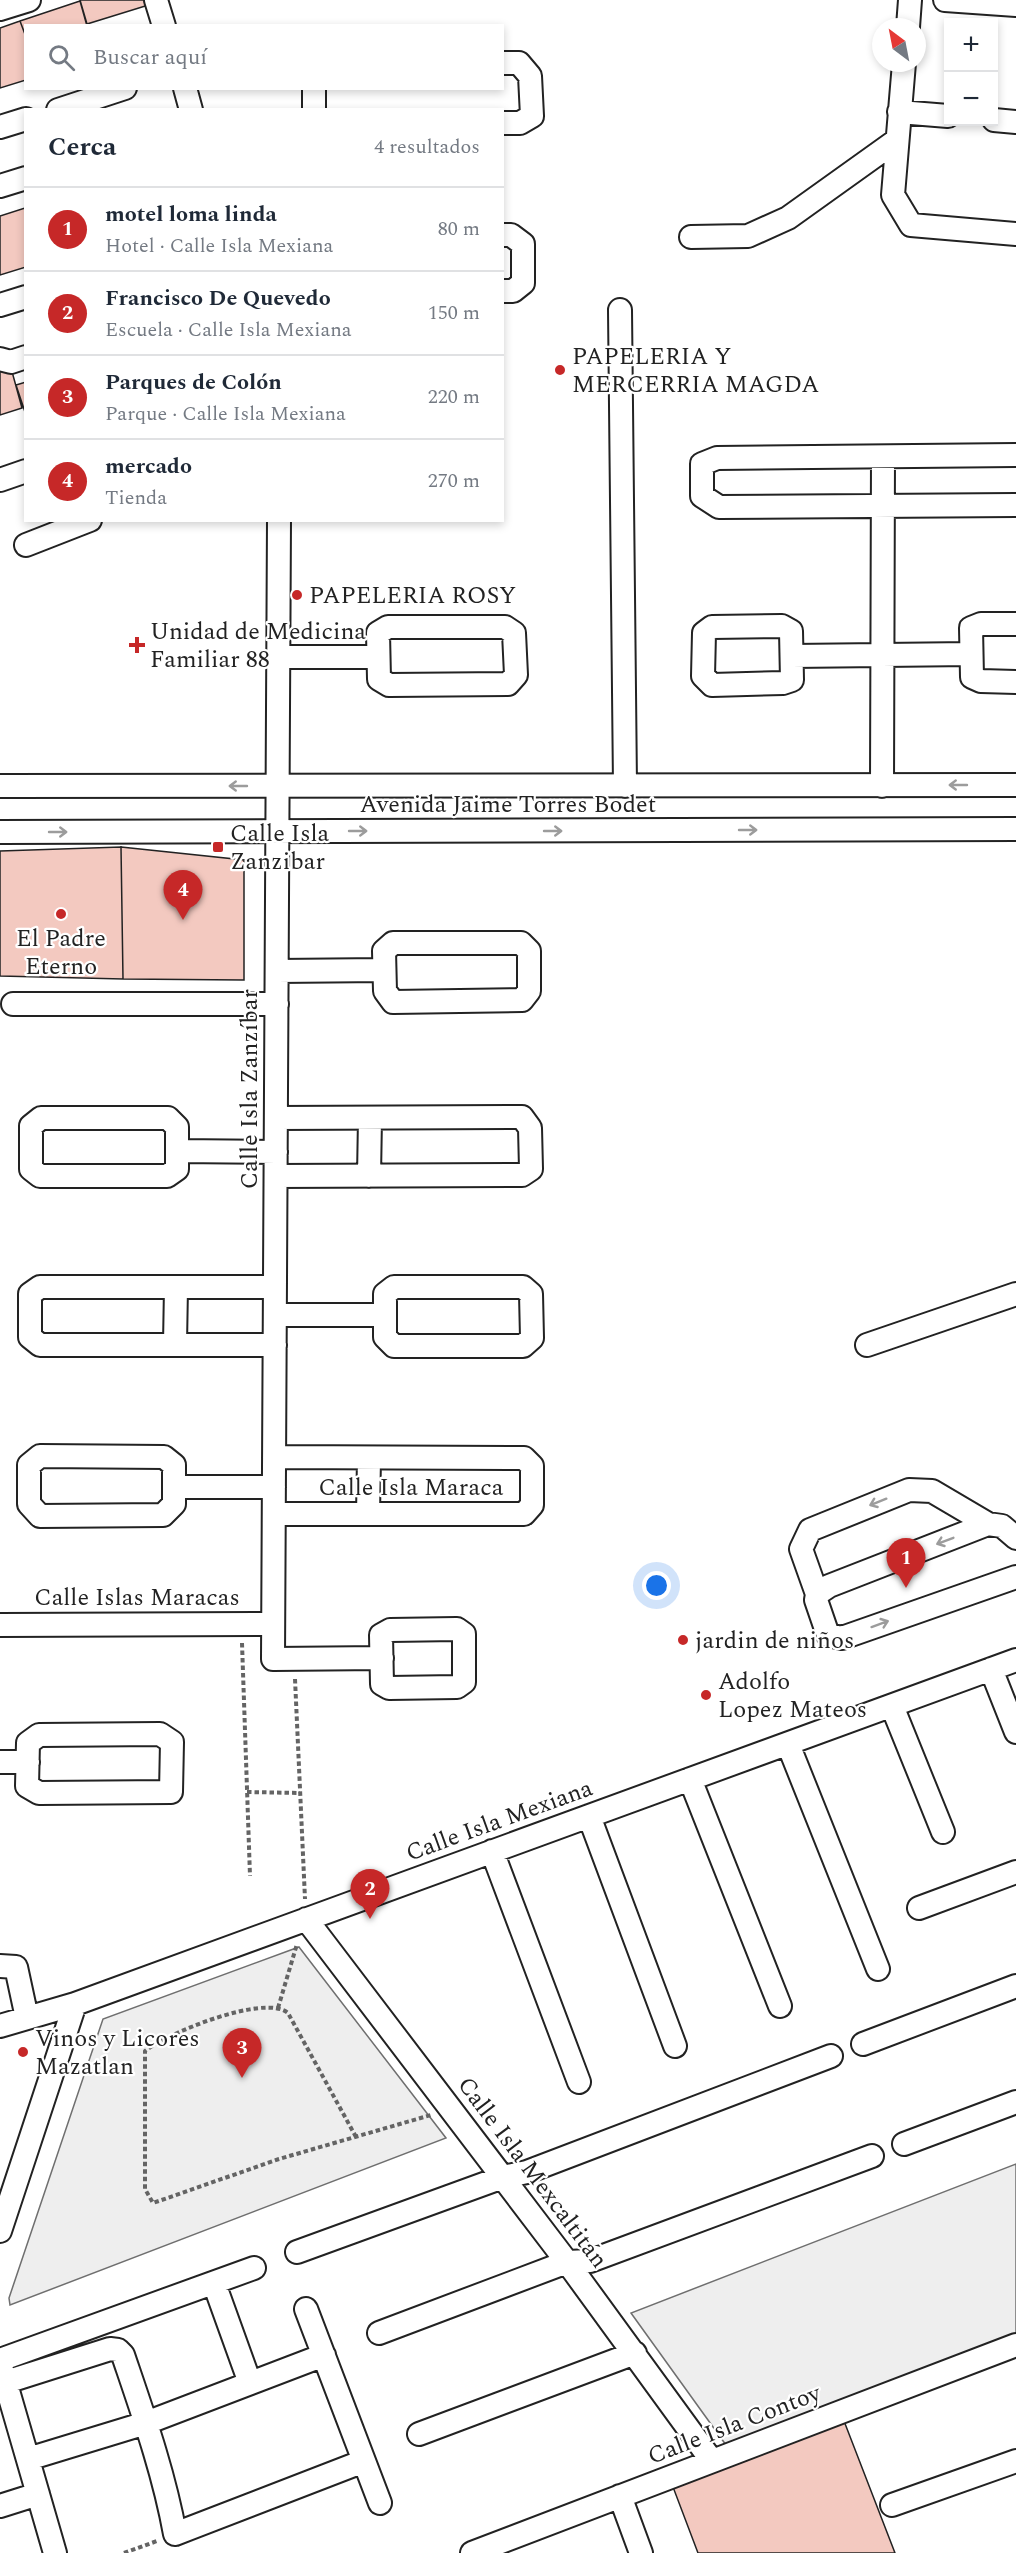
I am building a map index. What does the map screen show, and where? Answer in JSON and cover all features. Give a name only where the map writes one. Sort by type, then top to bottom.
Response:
[{"type":"street","points":[[0,9],[29,0]]},
{"type":"street","points":[[156,0],[163,24]]},
{"type":"street","points":[[909,18],[910,0]]},
{"type":"street","points":[[945,0],[1016,5]]},
{"type":"street","points":[[504,63],[519,63],[530,76],[532,116],[520,123],[504,123]]},
{"type":"street","points":[[903,72],[893,195],[911,225],[1016,234]]},
{"type":"street","points":[[83,106],[120,90]]},
{"type":"street","points":[[186,90],[191,108]]},
{"type":"street","points":[[314,90],[314,108]]},
{"type":"street","points":[[899,112],[944,116]]},
{"type":"street","points":[[998,120],[1016,122]]},
{"type":"street","points":[[0,128],[24,121]]},
{"type":"street","points":[[691,237],[748,236],[788,218],[897,140]]},
{"type":"street","points":[[0,186],[24,179]]},
{"type":"street","points":[[504,235],[511,235],[523,244],[523,283],[513,291],[504,291]]},
{"type":"street","points":[[0,304],[24,298]]},
{"type":"street","points":[[620,310],[625,786]]},
{"type":"street","points":[[0,359],[11,362],[24,358]]},
{"type":"street","points":[[1016,455],[717,458],[702,464],[702,496],[719,507],[1016,506]]},
{"type":"street","points":[[882,786],[883,457]]},
{"type":"street","points":[[0,480],[24,472]]},
{"type":"street","points":[[26,545],[85,522]]},
{"type":"street","name":"Calle Isla Zanzíbar","points":[[279,522],[273,1624],[284,1659]]},
{"type":"street","points":[[1016,624],[981,624],[971,628],[972,677],[981,681],[1016,682]]},
{"type":"street","points":[[388,627],[505,627],[514,633],[516,675],[508,684],[389,685],[379,680],[378,657],[378,633],[388,627]]},
{"type":"street","points":[[792,656],[971,654]]},
{"type":"street","points":[[278,657],[378,657]]},
{"type":"street","name":"Avenida Jaime Torres Bodet","points":[[0,786],[1016,785]]},
{"type":"street","name":"Avenida Jaime Torres Bodet","points":[[0,832],[1016,829]]},
{"type":"street","points":[[393,943],[521,943],[529,951],[530,991],[522,1000],[393,1002],[384,991],[384,970],[384,951],[393,943]]},
{"type":"street","points":[[277,971],[384,970]]},
{"type":"street","points":[[14,1004],[277,1004]]},
{"type":"street","points":[[276,1118],[522,1117],[530,1128],[531,1169],[522,1175],[276,1176]]},
{"type":"street","points":[[41,1118],[168,1118],[177,1127],[177,1152],[177,1169],[168,1176],[40,1176],[31,1169],[31,1126],[41,1118]]},
{"type":"street","points":[[369,1176],[370,1118]]},
{"type":"street","points":[[177,1152],[276,1152]]},
{"type":"street","points":[[275,1287],[40,1287],[30,1294],[30,1337],[40,1345],[275,1345]]},
{"type":"street","points":[[175,1344],[176,1287]]},
{"type":"street","points":[[394,1287],[523,1287],[531,1294],[531,1338],[523,1346],[394,1346],[385,1337],[385,1315],[385,1294],[394,1287]]},
{"type":"street","points":[[867,1345],[1016,1294]]},
{"type":"street","points":[[275,1315],[385,1315]]},
{"type":"street","points":[[40,1456],[164,1457],[174,1465],[174,1487],[174,1504],[163,1515],[40,1516],[29,1504],[29,1465],[40,1456]]},
{"type":"street","name":"Calle Isla Maraca","points":[[274,1457],[524,1458],[532,1466],[532,1505],[524,1514],[274,1514]]},
{"type":"street","points":[[368,1514],[369,1458]]},
{"type":"street","points":[[174,1487],[274,1487]]},
{"type":"street","points":[[1016,1538],[1002,1526],[988,1524],[932,1491],[909,1490],[810,1530],[801,1549],[817,1594],[816,1600],[826,1633],[830,1637],[839,1638],[1016,1577]]},
{"type":"street","points":[[817,1594],[829,1586],[988,1524]]},
{"type":"street","name":"Calle Islas Maracas","points":[[0,1625],[273,1624]]},
{"type":"street","points":[[284,1659],[382,1658]]},
{"type":"street","name":"Calle Isla Mexiana","points":[[0,2026],[75,2004],[1016,1660]]},
{"type":"street","points":[[991,1669],[1016,1732]]},
{"type":"street","points":[[892,1706],[943,1832]]},
{"type":"street","points":[[160,1734],[172,1742],[171,1792],[39,1793],[27,1786],[27,1762],[28,1743],[39,1735],[160,1734]]},
{"type":"street","points":[[788,1744],[878,1969]]},
{"type":"street","points":[[0,1762],[27,1762]]},
{"type":"street","points":[[690,1779],[780,2006]]},
{"type":"street","points":[[589,1816],[675,2046]]},
{"type":"street","points":[[492,1851],[579,2082]]},
{"type":"street","points":[[919,1908],[1016,1872]]},
{"type":"street","name":"Calle Isla Mexcaltitán","points":[[306,1919],[567,2262],[712,2461]]},
{"type":"street","points":[[0,1966],[16,1967],[27,2018]]},
{"type":"street","points":[[862,2044],[1016,1986]]},
{"type":"street","points":[[0,2230],[23,2168],[75,2004]]},
{"type":"street","points":[[297,2252],[503,2177],[527,2172],[831,2056]]},
{"type":"street","points":[[904,2144],[1016,2102]]},
{"type":"street","points":[[380,2333],[567,2262],[590,2261],[872,2156]]},
{"type":"street","points":[[0,2173],[23,2168]]},
{"type":"street","points":[[3,2379],[214,2283],[254,2268]]},
{"type":"street","points":[[214,2283],[250,2383]]},
{"type":"street","points":[[306,2309],[380,2503]]},
{"type":"street","name":"Calle Isla Contoy","points":[[472,2553],[522,2544],[620,2496],[1016,2345]]},
{"type":"street","points":[[3,2379],[117,2349],[123,2355],[146,2423],[165,2487],[175,2534],[364,2461]]},
{"type":"street","points":[[419,2434],[635,2353]]},
{"type":"street","points":[[28,2459],[146,2423],[324,2355]]},
{"type":"street","points":[[3,2379],[55,2553]]},
{"type":"street","points":[[892,2505],[1016,2461]]},
{"type":"street","points":[[0,2505],[38,2494]]},
{"type":"street","points":[[620,2496],[641,2553]]},
{"type":"path","points":[[242,1640],[250,1876]]},
{"type":"path","points":[[278,2008],[291,1960],[306,1919],[300,1793],[284,1659]]},
{"type":"path","points":[[247,1792],[300,1793]]},
{"type":"path","points":[[356,2137],[288,2013],[278,2008],[248,2008],[158,2040],[145,2051],[145,2189],[153,2203],[279,2158],[356,2137],[452,2109]]},
{"type":"path","points":[[124,2553],[175,2534]]},
{"type":"shaded area","points":[[299,1947],[446,2138],[10,2305],[9,2298],[103,2019]]},
{"type":"shaded area","points":[[1016,2164],[1016,2334],[726,2445],[631,2313]]},
{"type":"building","points":[[80,0],[154,0],[155,3],[87,24]]},
{"type":"building","points":[[80,1],[86,24],[24,24],[24,32],[20,21]]},
{"type":"building","points":[[20,21],[24,32],[24,81],[0,88],[0,28]]},
{"type":"building","points":[[24,208],[24,268],[0,275],[0,216]]},
{"type":"building","points":[[8,357],[22,408],[0,415],[0,360]]},
{"type":"building","points":[[24,383],[24,409],[16,385]]},
{"type":"building","points":[[121,847],[244,860],[244,980],[123,979]]},
{"type":"building","name":"El Padre Eterno","points":[[121,847],[123,979],[0,976],[0,851]]},
{"type":"building","points":[[844,2421],[895,2553],[698,2553],[673,2487]]},
{"type":"place","name":"PAPELERIA Y MERCERRIA MAGDA","points":[[560,370]]},
{"type":"place","name":"PAPELERIA ROSY","points":[[297,595]]},
{"type":"place","name":"Unidad de Medicina Familiar 88","points":[[137,645]]},
{"type":"place","name":"Calle Isla Zanzibar","points":[[218,847]]},
{"type":"place","name":"El Padre Eterno","points":[[61,914]]},
{"type":"place","name":"mercado","points":[[183,920]]},
{"type":"place","name":"motel loma linda","points":[[906,1588]]},
{"type":"place","name":"jardin de niños","points":[[683,1640]]},
{"type":"place","name":"Adolfo Lopez Mateos","points":[[706,1695]]},
{"type":"place","name":"Francisco De Quevedo","points":[[370,1919]]},
{"type":"place","name":"Vinos y Licores Mazatlan","points":[[23,2052]]},
{"type":"place","name":"Parques de Colón","points":[[242,2078]]}]
